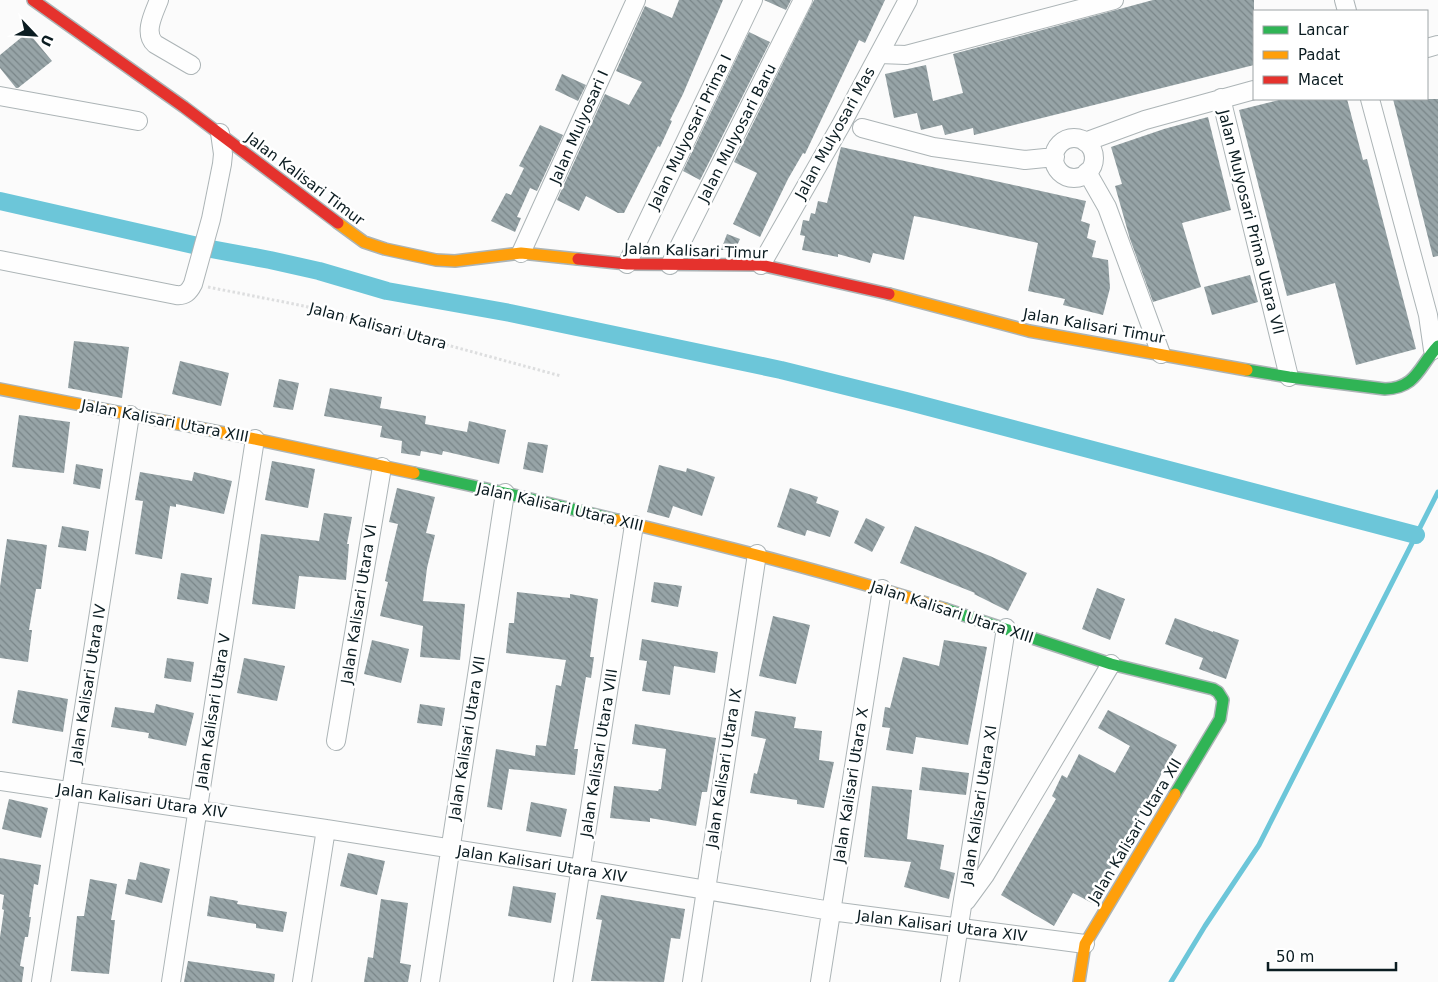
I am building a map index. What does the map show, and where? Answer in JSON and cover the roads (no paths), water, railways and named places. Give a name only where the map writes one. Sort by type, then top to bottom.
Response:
[{"type":"street","name":"Jalan Kalisari Timur","points":[[33,0],[220,133],[337,223],[364,242],[375,246],[436,260],[455,261],[521,253],[627,264],[761,265],[912,299],[1030,331],[1159,348],[1289,376],[1385,389],[1397,389],[1412,381],[1436,348]]},
{"type":"street","points":[[158,0],[150,28],[150,39],[155,44],[191,65]]},
{"type":"street","name":"Jalan Mulyosari I","points":[[521,253],[636,0]]},
{"type":"street","name":"Jalan Mulyosari Prima I","points":[[627,264],[753,0]]},
{"type":"street","name":"Jalan Mulyosari Baru","points":[[670,265],[803,0]]},
{"type":"street","name":"Jalan Mulyosari Mas","points":[[761,265],[908,0]]},
{"type":"street","points":[[879,54],[906,55],[1114,0]]},
{"type":"street","points":[[1086,142],[1093,153],[1092,166],[1088,172],[1077,177],[1066,175],[1057,168],[1054,157],[1056,150],[1066,140],[1072,138],[1086,142],[1145,120],[1253,90]]},
{"type":"street","points":[[0,96],[138,121]]},
{"type":"street","name":"Jalan Mulyosari Prima Utara VII","points":[[1221,98],[1289,376]]},
{"type":"street","points":[[1370,100],[1436,348]]},
{"type":"street","points":[[862,128],[933,147],[1025,160],[1054,157]]},
{"type":"street","points":[[0,260],[176,295],[186,294],[190,291],[193,284],[211,218],[222,164],[220,133]]},
{"type":"street","points":[[1088,172],[1107,207],[1159,348]]},
{"type":"street","name":"Jalan Kalisari Utara XIII","points":[[0,390],[255,439],[382,466],[505,493],[757,554],[882,589],[1006,628],[1111,664],[1214,689],[1222,698]]},
{"type":"street","name":"Jalan Kalisari Utara IV","points":[[41,982],[130,415]]},
{"type":"street","name":"Jalan Kalisari Utara V","points":[[171,982],[255,439]]},
{"type":"street","name":"Jalan Kalisari Utara VI","points":[[336,741],[382,466]]},
{"type":"street","name":"Jalan Kalisari Utara VII","points":[[430,982],[505,493]]},
{"type":"street","name":"Jalan Kalisari Utara VIII","points":[[563,982],[634,525]]},
{"type":"street","name":"Jalan Kalisari Utara IX","points":[[692,982],[757,554]]},
{"type":"street","name":"Jalan Kalisari Utara X","points":[[820,982],[882,589]]},
{"type":"street","name":"Jalan Kalisari Utara XI","points":[[950,982],[1006,628]]},
{"type":"street","points":[[963,905],[984,875],[1111,664]]},
{"type":"street","name":"Jalan Kalisari Utara XII","points":[[1078,982],[1085,944],[1212,734],[1222,712],[1222,698]]},
{"type":"street","name":"Jalan Kalisari Utara XIV","points":[[0,781],[326,829],[831,911],[1085,944]]},
{"type":"street","points":[[302,982],[326,829]]},
{"type":"waterway","points":[[0,201],[211,249],[319,271],[387,291],[510,313],[781,370],[1416,535]]},
{"type":"waterway","points":[[1171,982],[1205,926],[1259,845],[1438,492]]}]
